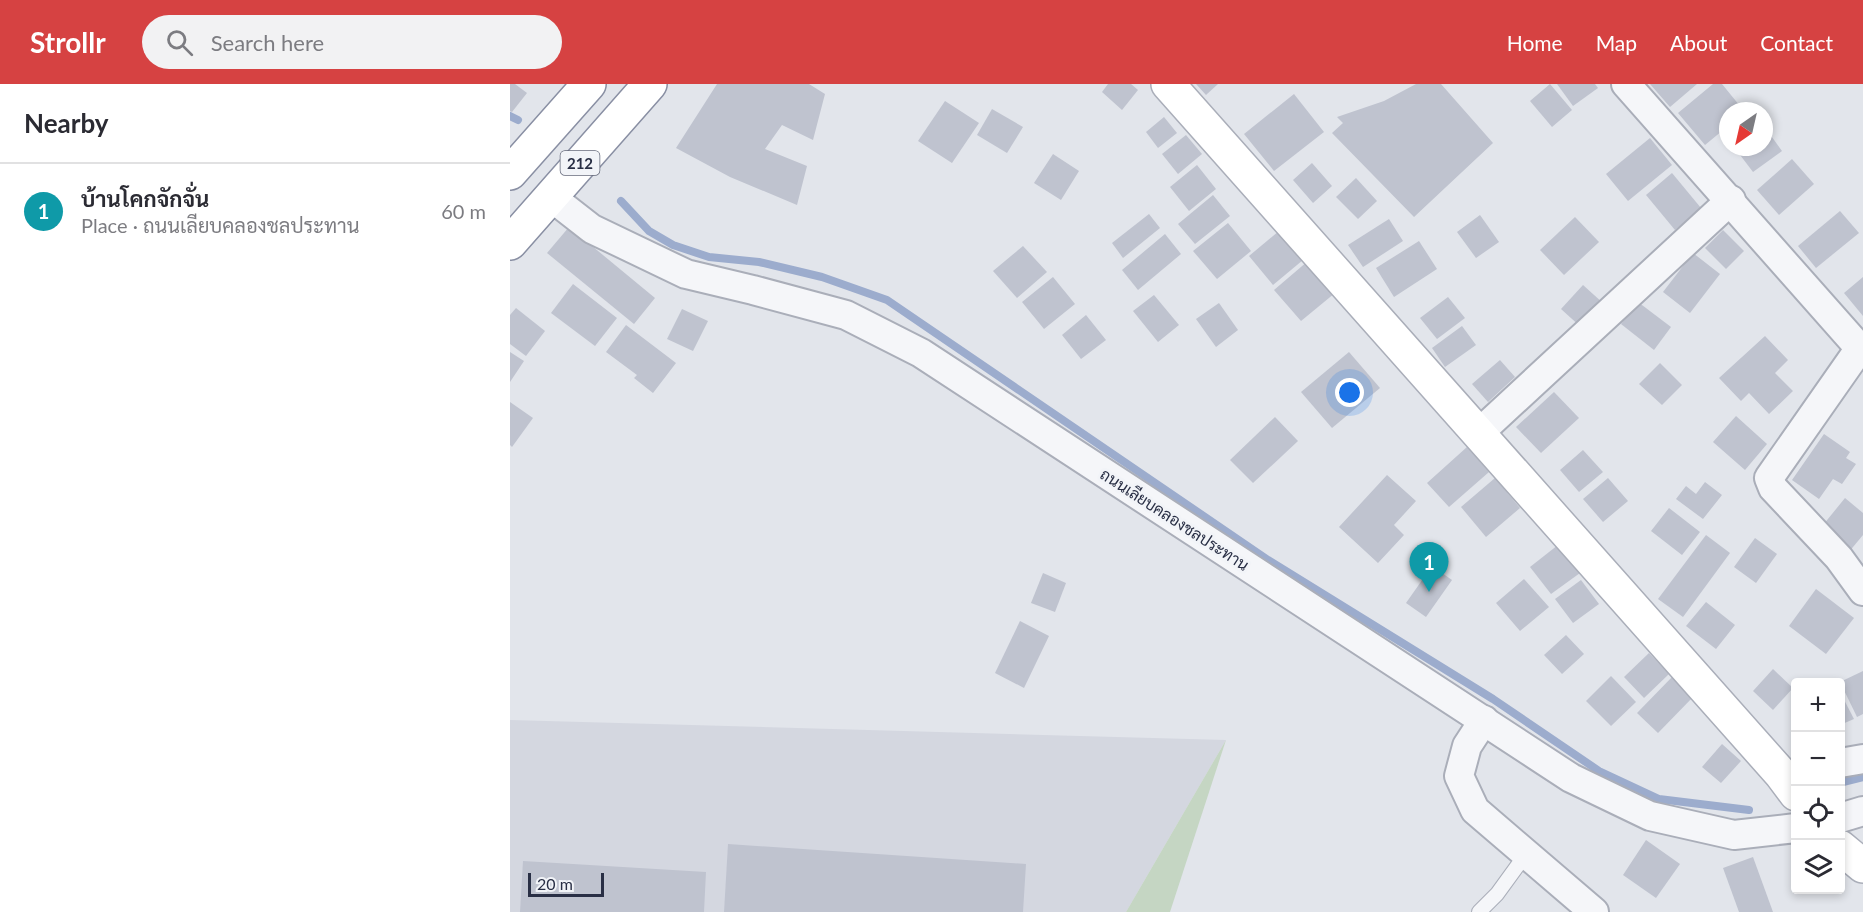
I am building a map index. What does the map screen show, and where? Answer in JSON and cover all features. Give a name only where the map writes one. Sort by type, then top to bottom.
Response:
[{"type":"main road","name":"212","points":[[510,173],[589,84]]},
{"type":"main road","name":"212","points":[[510,243],[650,84]]},
{"type":"main road","points":[[1168,84],[1791,780]]},
{"type":"main road","points":[[1845,851],[1863,866]]},
{"type":"street","points":[[1626,84],[1731,200],[1861,350],[1769,478],[1773,488],[1839,558],[1863,591]]},
{"type":"street","name":"ถนนเลียบคลองชลประทาน","points":[[550,197],[592,229],[686,274],[846,315],[921,353],[1571,778],[1650,816],[1734,835],[1791,829]]},
{"type":"street","points":[[1479,434],[1731,200]]},
{"type":"street","points":[[1484,720],[1467,746],[1460,776],[1475,810],[1594,912]]},
{"type":"street","points":[[1845,762],[1863,759]]},
{"type":"street","points":[[1845,816],[1863,810]]},
{"type":"lane","points":[[1479,912],[1497,894],[1526,854]]},
{"type":"shaded area","points":[[510,720],[1226,740],[1126,912],[510,912]]},
{"type":"green space","points":[[1226,740],[1170,912],[1126,912]]},
{"type":"building","points":[[510,84],[515,84],[527,93],[512,112],[510,111]]},
{"type":"building","points":[[717,84],[809,84],[825,94],[813,140],[782,125],[765,149],[807,166],[797,205],[730,177],[676,148]]},
{"type":"building","points":[[1108,84],[1131,84],[1138,90],[1122,110],[1102,92]]},
{"type":"building","points":[[1196,84],[1218,84],[1206,95]]},
{"type":"building","points":[[1416,84],[1441,84],[1493,143],[1414,217],[1332,133],[1343,123],[1337,117],[1384,101]]},
{"type":"building","points":[[1550,84],[1572,110],[1552,127],[1530,101]]},
{"type":"building","points":[[1557,84],[1595,84],[1598,88],[1573,106]]},
{"type":"building","points":[[1650,84],[1697,84],[1670,107]]},
{"type":"building","points":[[1713,84],[1722,84],[1737,102],[1719,102],[1719,133],[1705,145],[1678,113]]},
{"type":"building","points":[[1294,94],[1324,132],[1274,171],[1244,134]]},
{"type":"building","points":[[945,101],[979,123],[952,163],[918,141]]},
{"type":"building","points":[[992,109],[1023,127],[1007,153],[977,135]]},
{"type":"building","points":[[1164,117],[1177,133],[1158,148],[1146,132]]},
{"type":"building","points":[[1186,135],[1202,154],[1178,174],[1162,154]]},
{"type":"building","points":[[1650,138],[1672,165],[1628,201],[1606,174]]},
{"type":"building","points":[[1773,138],[1782,151],[1753,172],[1741,156],[1773,156]]},
{"type":"building","points":[[1053,154],[1079,171],[1061,200],[1034,183]]},
{"type":"building","points":[[1792,159],[1814,184],[1779,215],[1757,190]]},
{"type":"building","points":[[1312,163],[1332,186],[1313,203],[1293,180]]},
{"type":"building","points":[[1197,165],[1216,189],[1189,211],[1170,187]]},
{"type":"building","points":[[1672,173],[1701,208],[1675,230],[1646,195]]},
{"type":"building","points":[[1356,178],[1377,201],[1358,219],[1336,197]]},
{"type":"building","points":[[1213,195],[1230,216],[1195,244],[1178,224]]},
{"type":"building","points":[[1840,211],[1859,233],[1816,268],[1798,246]]},
{"type":"building","points":[[1149,214],[1160,228],[1123,258],[1112,243]]},
{"type":"building","points":[[1480,215],[1499,242],[1476,258],[1457,232]]},
{"type":"building","points":[[1575,217],[1599,242],[1564,275],[1540,250]]},
{"type":"building","points":[[1389,219],[1403,241],[1363,267],[1348,245]]},
{"type":"building","points":[[1228,223],[1251,251],[1217,279],[1193,251]]},
{"type":"building","points":[[569,227],[655,298],[634,324],[547,253]]},
{"type":"building","points":[[1723,230],[1744,251],[1726,269],[1705,248]]},
{"type":"building","points":[[1279,231],[1303,260],[1273,285],[1249,256]]},
{"type":"building","points":[[1165,234],[1181,254],[1138,290],[1122,270]]},
{"type":"building","points":[[1419,241],[1437,269],[1394,297],[1376,268]]},
{"type":"building","points":[[1023,246],[1047,272],[1017,298],[993,271]]},
{"type":"building","points":[[1693,253],[1720,274],[1690,313],[1663,292]]},
{"type":"building","points":[[1308,261],[1335,293],[1301,321],[1274,290]]},
{"type":"building","points":[[1053,277],[1075,304],[1044,329],[1022,302]]},
{"type":"building","points":[[1863,277],[1863,316],[1844,293]]},
{"type":"building","points":[[573,284],[617,318],[595,346],[551,313]]},
{"type":"building","points":[[1583,285],[1604,304],[1582,328],[1561,309]]},
{"type":"building","points":[[1154,295],[1179,325],[1158,342],[1133,311]]},
{"type":"building","points":[[1448,297],[1465,318],[1437,339],[1420,318]]},
{"type":"building","points":[[1638,302],[1671,327],[1654,350],[1621,324]]},
{"type":"building","points":[[1219,303],[1238,330],[1216,347],[1196,319]]},
{"type":"building","points":[[516,308],[545,331],[526,356],[510,344],[510,315]]},
{"type":"building","points":[[682,309],[708,321],[693,351],[667,339]]},
{"type":"building","points":[[1086,315],[1106,340],[1081,359],[1062,335]]},
{"type":"building","points":[[626,325],[676,363],[653,393],[634,378],[637,375],[606,352]]},
{"type":"building","points":[[1462,326],[1476,345],[1445,367],[1432,348]]},
{"type":"building","points":[[1765,336],[1788,360],[1775,373],[1793,391],[1769,414],[1749,393],[1741,401],[1719,378]]},
{"type":"building","points":[[510,352],[524,361],[510,382]]},
{"type":"building","points":[[1349,352],[1380,388],[1332,428],[1301,392]]},
{"type":"building","points":[[1500,360],[1515,377],[1488,402],[1472,384]]},
{"type":"building","points":[[1660,363],[1682,385],[1662,405],[1639,384]]},
{"type":"building","points":[[1554,392],[1579,418],[1541,453],[1516,427]]},
{"type":"building","points":[[510,402],[533,418],[512,447],[510,445]]},
{"type":"building","points":[[1736,416],[1767,444],[1745,470],[1713,442]]},
{"type":"building","points":[[1275,417],[1298,441],[1253,483],[1230,460]]},
{"type":"building","points":[[1824,434],[1850,452],[1846,458],[1856,464],[1842,484],[1833,479],[1819,499],[1792,480]]},
{"type":"building","points":[[1467,447],[1489,472],[1449,507],[1427,483]]},
{"type":"building","points":[[1583,450],[1603,472],[1579,492],[1560,470]]},
{"type":"building","points":[[1387,475],[1416,501],[1394,525],[1404,535],[1378,563],[1339,527]]},
{"type":"building","points":[[1495,478],[1520,508],[1486,537],[1461,507]]},
{"type":"building","points":[[1608,478],[1628,501],[1603,522],[1583,499]]},
{"type":"building","points":[[1705,482],[1722,495],[1703,519],[1676,499],[1686,486],[1696,494]]},
{"type":"building","points":[[1845,498],[1863,513],[1863,535],[1848,553],[1819,530]]},
{"type":"building","points":[[1669,508],[1700,532],[1682,555],[1651,531]]},
{"type":"building","points":[[1706,535],[1730,553],[1683,617],[1658,599]]},
{"type":"building","points":[[1755,538],[1777,554],[1756,583],[1734,567]]},
{"type":"building","points":[[1558,545],[1580,573],[1551,594],[1530,567]]},
{"type":"building","points":[[1432,566],[1452,580],[1426,617],[1406,603]]},
{"type":"building","points":[[1043,573],[1066,583],[1055,612],[1031,603]]},
{"type":"building","points":[[1524,579],[1549,607],[1520,631],[1496,603]]},
{"type":"building","points":[[1581,580],[1599,604],[1573,623],[1555,599]]},
{"type":"building","points":[[1816,589],[1854,618],[1826,654],[1789,626]]},
{"type":"building","points":[[1706,602],[1735,625],[1716,649],[1686,626]]},
{"type":"building","points":[[1020,621],[1049,636],[1024,688],[995,673]]},
{"type":"building","points":[[1566,635],[1584,654],[1562,674],[1544,655]]},
{"type":"building","points":[[1649,653],[1669,674],[1644,698],[1624,677]]},
{"type":"building","points":[[1773,669],[1791,686],[1791,690],[1773,710],[1753,691]]},
{"type":"building","points":[[1863,671],[1863,714],[1857,717],[1845,692],[1845,680]]},
{"type":"building","points":[[1674,675],[1694,696],[1658,733],[1637,713]]},
{"type":"building","points":[[1611,676],[1636,702],[1611,726],[1586,701]]},
{"type":"building","points":[[1845,702],[1854,719],[1845,723]]},
{"type":"building","points":[[1722,744],[1741,761],[1721,783],[1702,767]]},
{"type":"building","points":[[1646,840],[1680,864],[1656,898],[1623,875]]},
{"type":"building","points":[[728,844],[1026,864],[1023,912],[724,912]]},
{"type":"building","points":[[1753,857],[1773,912],[1739,912],[1723,868]]},
{"type":"building","points":[[523,861],[706,872],[704,912],[520,912]]},
{"type":"waterway","points":[[510,116],[518,120]]},
{"type":"waterway","points":[[621,201],[649,231],[673,245],[709,257],[759,262],[822,277],[887,300],[1268,560],[1493,699],[1599,771],[1659,799],[1749,810]]},
{"type":"waterway","points":[[1845,782],[1863,777]]},
{"type":"place","name":"บ้านโคกจักจั่น","points":[[1429,592]]}]
